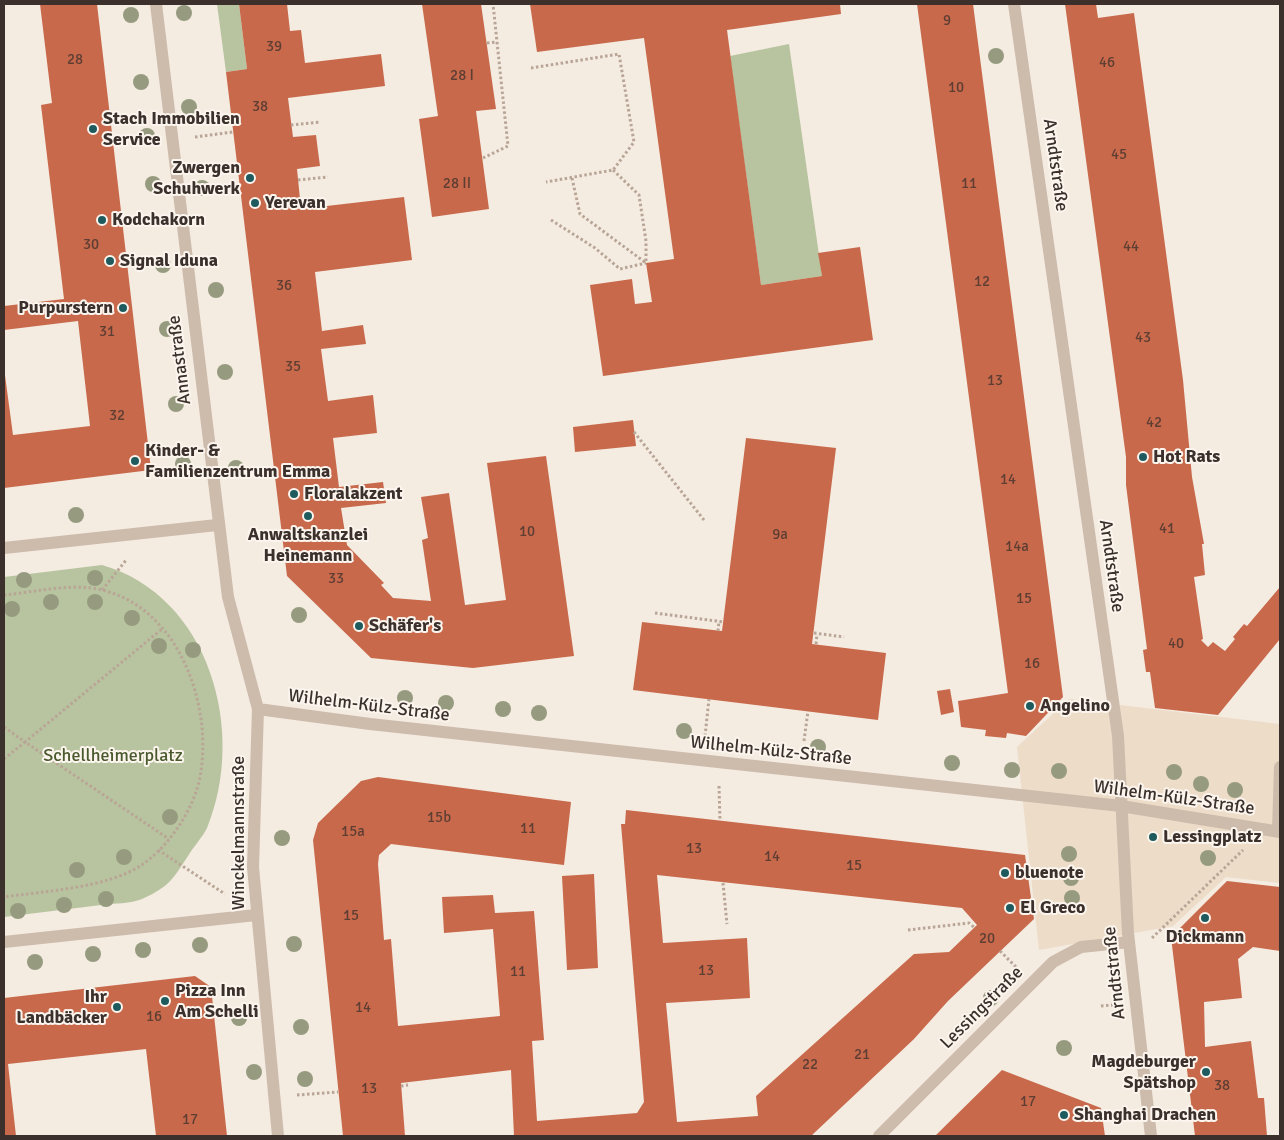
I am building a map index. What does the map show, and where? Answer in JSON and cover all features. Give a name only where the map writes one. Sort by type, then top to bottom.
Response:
[{"type":"street","name":"Annastraße","points":[[156,4],[217,525],[228,597],[258,710]]},
{"type":"street","name":"Arndtstraße","points":[[1014,4],[1114,710],[1129,942],[1151,1136]]},
{"type":"street","points":[[4,548],[217,525]]},
{"type":"street","name":"Wilhelm-Külz-Straße","points":[[258,710],[718,763],[1121,806],[1274,831]]},
{"type":"street","name":"Winckelmannstraße","points":[[258,710],[253,867],[278,1136]]},
{"type":"street","points":[[1274,831],[1280,767]]},
{"type":"street","points":[[4,942],[256,914]]},
{"type":"street","name":"Lessingstraße","points":[[879,1136],[1053,962],[1081,947],[1129,942]]},
{"type":"path","points":[[483,158],[508,146],[492,4]]},
{"type":"path","points":[[487,43],[497,42]]},
{"type":"path","points":[[531,68],[619,54],[634,142],[613,170],[546,182]]},
{"type":"path","points":[[291,125],[320,122]]},
{"type":"path","points":[[172,140],[233,132]]},
{"type":"path","points":[[613,170],[638,195],[646,241],[646,263]]},
{"type":"path","points":[[298,180],[328,177]]},
{"type":"path","points":[[572,178],[580,214],[646,263]]},
{"type":"path","points":[[178,194],[240,187]]},
{"type":"path","points":[[551,220],[595,248],[620,269],[646,263]]},
{"type":"path","points":[[634,432],[704,520]]},
{"type":"path","points":[[4,595],[83,587],[97,588],[110,592],[139,607],[173,640],[188,673],[201,731],[200,778],[188,808],[169,839],[144,864],[117,878],[4,897]]},
{"type":"path","points":[[654,613],[724,622]]},
{"type":"path","points":[[718,631],[719,621]]},
{"type":"path","points":[[4,760],[162,629]]},
{"type":"path","points":[[816,644],[815,633],[844,637]]},
{"type":"path","points":[[708,708],[709,699]]},
{"type":"path","points":[[804,741],[808,711]]},
{"type":"path","points":[[4,727],[169,839]]},
{"type":"path","points":[[718,763],[720,821]]},
{"type":"path","points":[[1131,958],[1274,831]]},
{"type":"path","points":[[158,850],[256,914]]},
{"type":"path","points":[[723,883],[727,924]]},
{"type":"path","points":[[908,930],[969,923],[975,928]]},
{"type":"path","name":"Arndtstraße","points":[[1101,1006],[1116,1005]]},
{"type":"path","points":[[401,1086],[408,1085]]},
{"type":"path","points":[[274,1097],[338,1092]]},
{"type":"green space","points":[[217,4],[239,4],[247,69],[226,72]]},
{"type":"green space","points":[[789,44],[822,276],[761,285],[730,56]]},
{"type":"green space","name":"Schellheimerplatz","points":[[102,565],[139,581],[170,606],[193,637],[210,672],[220,711],[223,751],[218,790],[205,832],[173,877],[166,885],[155,892],[133,902],[4,917],[4,577]]},
{"type":"shaded area","name":"Lessingplatz","points":[[1069,699],[1280,724],[1280,883],[1226,877],[1173,926],[1039,950],[1017,747]]},
{"type":"building","points":[[40,4],[97,4],[151,470],[4,488],[4,368],[13,435],[90,426],[78,321],[4,330],[4,306],[64,299],[41,105],[52,103]]},
{"type":"building","points":[[239,4],[287,4],[290,31],[301,30],[305,63],[381,54],[385,86],[288,98],[293,137],[316,135],[320,166],[297,169],[301,209],[404,197],[412,260],[315,272],[322,331],[363,325],[366,344],[321,349],[328,401],[373,395],[377,433],[333,438],[339,487],[383,482],[386,503],[341,508],[347,545],[384,583],[381,585],[393,598],[431,601],[422,540],[428,538],[421,497],[449,493],[465,605],[506,600],[487,463],[546,456],[574,656],[473,668],[371,658],[287,576],[226,72],[247,69]]},
{"type":"building","points":[[422,4],[481,4],[496,109],[476,111],[489,209],[432,217],[419,119],[438,116]]},
{"type":"building","points":[[530,4],[840,4],[841,14],[727,30],[761,285],[822,276],[818,253],[860,247],[873,340],[603,376],[590,285],[632,279],[635,304],[652,302],[646,263],[674,259],[644,38],[537,52]]},
{"type":"building","points":[[917,4],[973,4],[1063,697],[1026,736],[1007,733],[1006,738],[985,736],[986,730],[961,727],[958,701],[1008,693]]},
{"type":"building","points":[[1065,4],[1096,4],[1098,18],[1134,13],[1183,380],[1192,477],[1204,544],[1202,544],[1205,575],[1194,577],[1203,639],[1201,640],[1208,647],[1213,642],[1225,651],[1235,639],[1233,637],[1244,624],[1247,626],[1280,587],[1280,639],[1218,715],[1155,708],[1150,672],[1146,672],[1143,650],[1147,649],[1126,485],[1126,457]]},
{"type":"building","points":[[633,420],[636,446],[575,452],[573,427]]},
{"type":"building","points":[[746,438],[836,448],[812,644],[886,653],[878,720],[633,690],[642,622],[722,631]]},
{"type":"building","points":[[950,689],[954,712],[941,715],[937,691]]},
{"type":"building","points":[[378,777],[571,802],[564,865],[391,844],[379,855],[378,864],[384,940],[391,939],[398,1026],[500,1016],[493,929],[444,933],[442,897],[493,895],[495,913],[534,911],[544,1040],[532,1041],[537,1121],[637,1113],[644,1102],[621,824],[625,824],[626,810],[1025,855],[1034,919],[948,1001],[914,1039],[811,1136],[514,1136],[511,1070],[401,1083],[405,1136],[343,1136],[313,840],[318,823],[361,781]],"holes":[[[657,875],[962,908],[977,925],[949,952],[914,954],[756,1096],[758,1116],[677,1122],[666,1003],[750,998],[747,938],[663,943]]]},
{"type":"building","points":[[594,874],[598,968],[567,970],[562,876]]},
{"type":"building","points":[[1227,881],[1280,887],[1280,951],[1253,947],[1238,959],[1242,998],[1204,1002],[1205,1047],[1251,1041],[1258,1098],[1264,1098],[1267,1136],[1195,1136],[1171,937]]},
{"type":"building","points":[[195,976],[211,987],[227,1136],[156,1136],[146,1049],[8,1064],[16,1136],[4,1136],[4,998]]},
{"type":"building","points":[[1002,1070],[1101,1108],[1105,1136],[935,1136]]},
{"type":"place","name":"Stach Immobilien Service","points":[[93,129]]},
{"type":"place","name":"Zwergen Schuhwerk","points":[[250,178]]},
{"type":"place","name":"Yerevan","points":[[255,203]]},
{"type":"place","name":"Kodchakorn","points":[[102,220]]},
{"type":"place","name":"Signal Iduna","points":[[110,261]]},
{"type":"place","name":"Purpurstern","points":[[123,308]]},
{"type":"place","name":"Hot Rats","points":[[1143,457]]},
{"type":"place","name":"Kinder- & Familienzentrum Emma","points":[[135,461]]},
{"type":"place","name":"Floralakzent","points":[[294,494]]},
{"type":"place","name":"Anwaltskanzlei Heinemann","points":[[308,516]]},
{"type":"place","name":"Schäfer's","points":[[359,626]]},
{"type":"place","name":"Angelino","points":[[1030,706]]},
{"type":"place","name":"Lessingplatz","points":[[1153,837]]},
{"type":"place","name":"bluenote","points":[[1005,873]]},
{"type":"place","name":"El Greco","points":[[1010,908]]},
{"type":"place","name":"Dickmann","points":[[1205,918]]},
{"type":"place","name":"Pizza Inn Am Schelli","points":[[165,1001]]},
{"type":"place","name":"Ihr Landbäcker","points":[[117,1007]]},
{"type":"place","name":"Magdeburger Spätshop","points":[[1206,1072]]},
{"type":"place","name":"Shanghai Drachen","points":[[1064,1115]]}]
